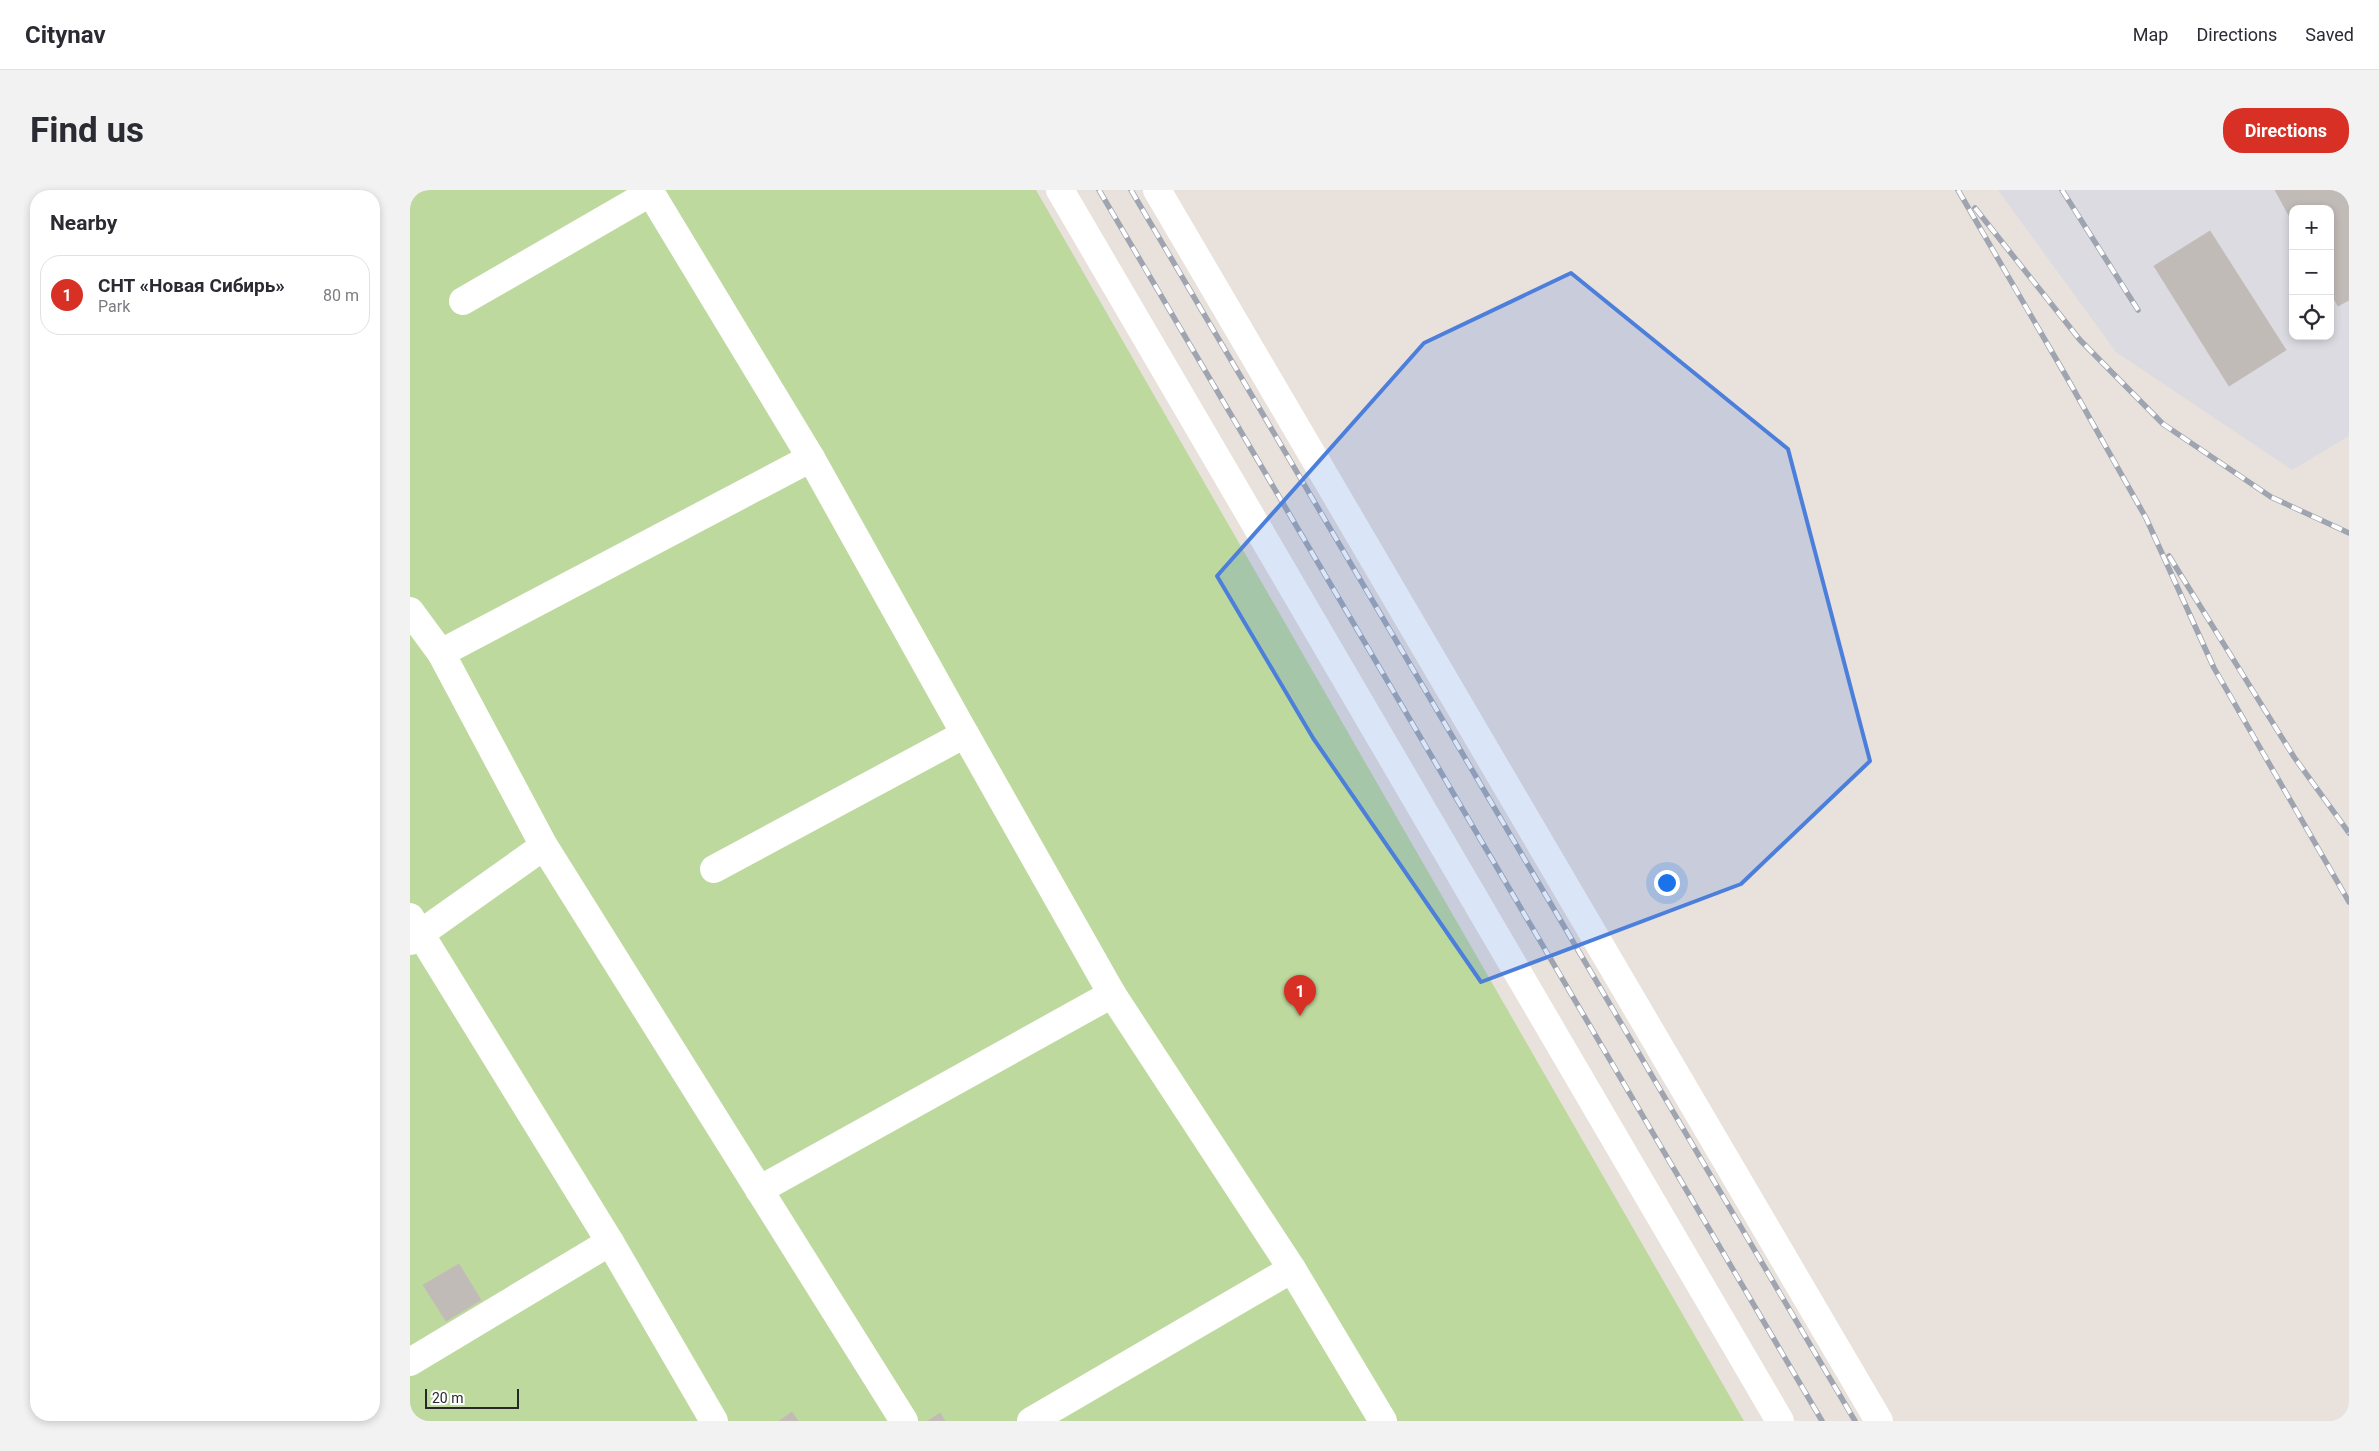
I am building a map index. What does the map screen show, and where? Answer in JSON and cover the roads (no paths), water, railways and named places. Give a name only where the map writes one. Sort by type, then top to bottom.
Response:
[{"type":"street","points":[[1060,190],[1780,1421]]},
{"type":"street","points":[[1157,190],[1879,1421]]},
{"type":"street","points":[[463,301],[650,191],[811,458],[964,734],[1112,994],[1292,1269],[1383,1421]]},
{"type":"street","points":[[441,653],[811,458]]},
{"type":"street","points":[[410,612],[441,653],[544,846],[904,1421]]},
{"type":"street","points":[[714,869],[964,734]]},
{"type":"street","points":[[544,846],[414,931],[610,1242],[714,1421]]},
{"type":"street","points":[[759,1190],[1112,994]]},
{"type":"street","points":[[410,1362],[610,1242]]},
{"type":"street","points":[[1031,1421],[1292,1269]]},
{"type":"railway","points":[[1099,190],[1822,1421]]},
{"type":"railway","points":[[1131,190],[1855,1421]]},
{"type":"railway","points":[[1958,190],[2146,518],[2214,668],[2349,902]]},
{"type":"railway","points":[[2062,190],[2138,310]]},
{"type":"railway","points":[[1975,208],[2080,340],[2163,424],[2271,497],[2349,533]]},
{"type":"railway","points":[[2169,556],[2294,757],[2349,833]]},
{"type":"place","name":"СНТ «Новая Сибирь»","points":[[1300,1016]]}]
